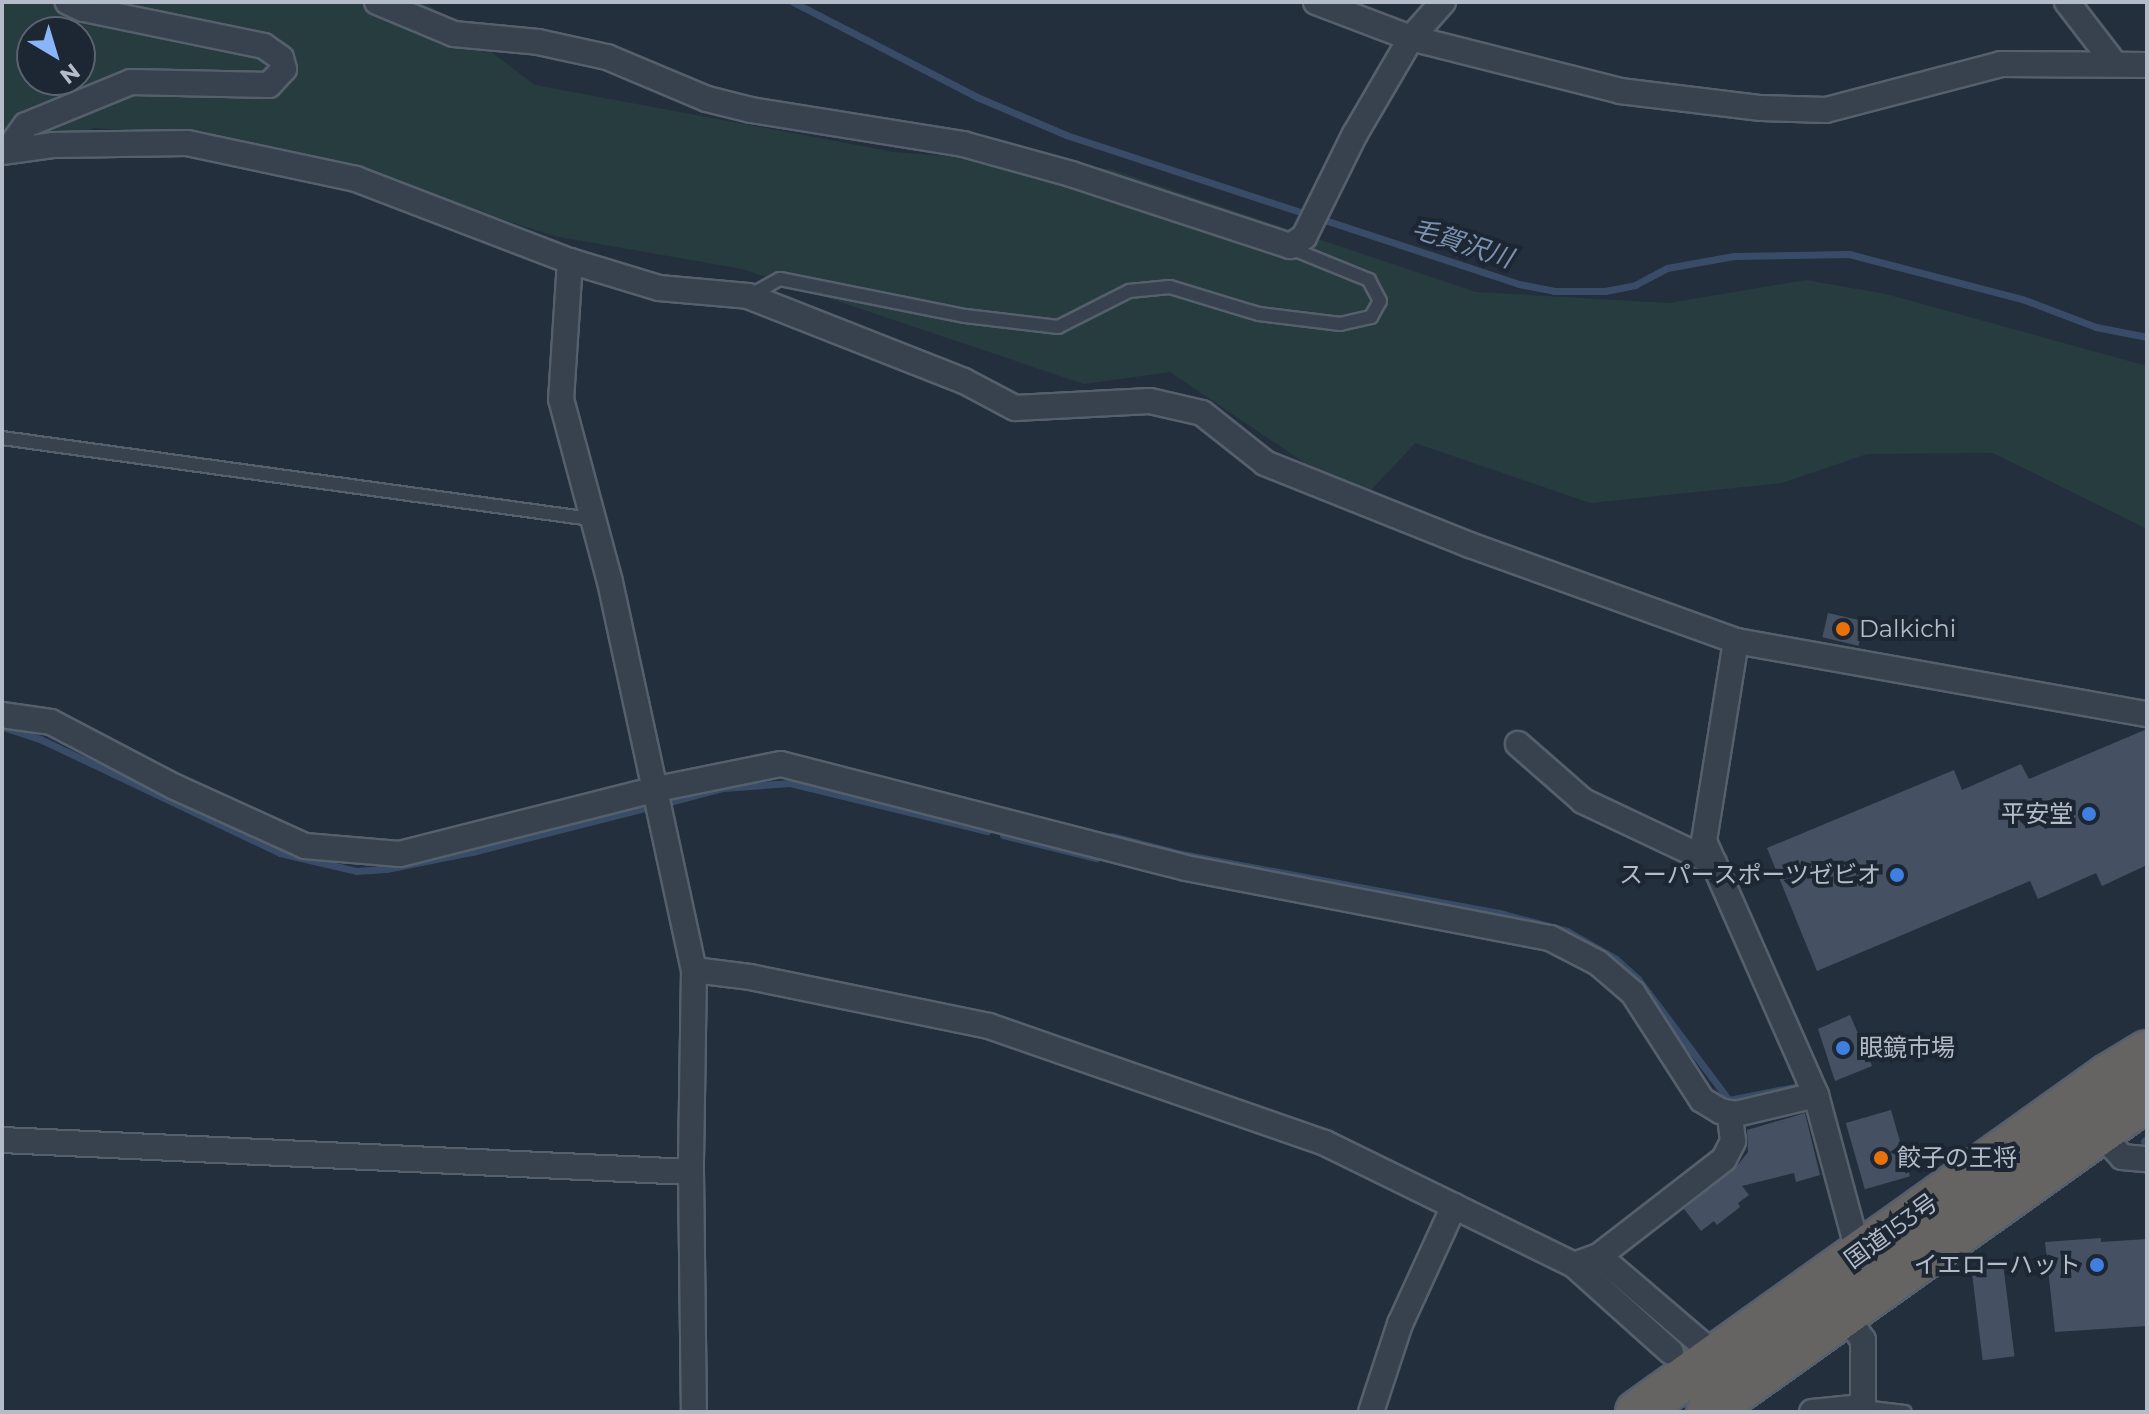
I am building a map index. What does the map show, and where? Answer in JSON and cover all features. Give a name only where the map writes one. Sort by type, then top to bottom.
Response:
[{"type":"highway","name":"国道153号","points":[[1637,1412],[2109,1075],[2147,1052]]},
{"type":"highway","name":"国道153号","points":[[1708,1412],[2147,1099]]},
{"type":"street","points":[[5,152],[26,125],[131,82],[269,85],[284,69],[281,58],[264,46],[83,9],[68,2]]},
{"type":"street","points":[[377,2],[416,21],[454,34],[538,42],[607,57],[707,99],[751,110],[963,144],[1071,174],[1290,246],[1307,232],[1320,202],[1411,38],[1443,2]]},
{"type":"street","points":[[1316,2],[1411,38],[1620,91],[1761,108],[1826,110],[2001,64],[2147,65]]},
{"type":"street","points":[[2067,2],[2114,63]]},
{"type":"street","points":[[5,152],[53,145],[187,143],[356,179],[570,261],[659,288],[748,296],[964,381],[1015,408],[1150,401],[1202,413],[1265,463],[1470,545],[1736,641],[2147,714]]},
{"type":"street","points":[[570,261],[561,399],[610,582],[694,970],[691,1172],[694,1412]]},
{"type":"street","points":[[1736,641],[1704,841],[1816,1095],[1859,1254]]},
{"type":"street","points":[[2,715],[51,722],[175,787],[305,846],[400,854],[657,789],[781,764],[1186,868],[1550,938],[1598,963],[1633,993],[1702,1100],[1730,1115],[1816,1095]]},
{"type":"street","points":[[1518,744],[1583,801],[1714,863]]},
{"type":"street","points":[[694,970],[750,977],[989,1026],[1325,1143],[1574,1265],[1671,1352]]},
{"type":"street","points":[[1574,1265],[1599,1256],[1724,1159],[1733,1141],[1730,1115]]},
{"type":"street","points":[[2099,1132],[2122,1157],[2147,1159]]},
{"type":"street","points":[[2,1140],[691,1172]]},
{"type":"street","points":[[1371,1412],[1400,1324],[1454,1206]]},
{"type":"street","points":[[1599,1256],[1716,1356]]},
{"type":"street","points":[[1812,1412],[1863,1409],[1863,1340],[1844,1313]]},
{"type":"lane","points":[[748,296],[780,279],[965,316],[1058,327],[1129,291],[1170,287],[1259,314],[1340,324],[1371,317],[1380,301],[1369,280],[1250,232]]},
{"type":"lane","points":[[2,438],[591,519]]},
{"type":"lane","points":[[1863,1409],[1905,1412]]},
{"type":"green space","points":[[2,2],[425,2],[535,85],[894,152],[1110,169],[1476,292],[1669,303],[1806,280],[1886,294],[2147,366],[2147,529],[1993,453],[1867,454],[1782,483],[1590,503],[1415,443],[1361,501],[1170,372],[1084,384],[742,269],[554,236],[294,151],[240,141],[94,128],[53,145],[2,130]]},
{"type":"building","name":"Dalkichi","points":[[1828,613],[1864,621],[1858,646],[1822,637]]},
{"type":"building","points":[[2147,729],[2147,865],[2102,886],[2096,873],[2038,899],[2030,881],[1817,971],[1767,848],[1954,770],[1962,790],[2021,764],[2029,779]]},
{"type":"building","name":"眼鏡市場","points":[[1850,1015],[1872,1066],[1835,1081],[1818,1029]]},
{"type":"building","points":[[1891,1110],[1910,1176],[1865,1189],[1846,1123]]},
{"type":"building","points":[[1805,1113],[1820,1175],[1796,1182],[1794,1173],[1742,1186],[1749,1195],[1738,1203],[1740,1207],[1717,1225],[1714,1221],[1701,1231],[1684,1209],[1737,1166],[1748,1152],[1747,1130]]},
{"type":"building","name":"イエローハット","points":[[2101,1238],[2101,1242],[2147,1239],[2147,1326],[2055,1332],[2045,1242]]},
{"type":"building","points":[[2003,1263],[2014,1356],[1983,1360],[1971,1267]]},
{"type":"waterway","name":"毛賀沢川","points":[[793,2],[977,97],[1066,135],[1519,284],[1554,291],[1605,291],[1635,285],[1667,268],[1734,256],[1849,254],[2022,299],[2096,327],[2147,337]]},
{"type":"waterway","points":[[3,727],[40,739],[280,853],[356,871],[386,869],[472,852],[644,808]]},
{"type":"waterway","points":[[669,802],[723,788],[790,783],[987,831]]},
{"type":"waterway","points":[[1003,835],[1096,858]]},
{"type":"waterway","points":[[1111,836],[1181,854],[1499,913],[1567,931],[1616,959],[1638,979],[1729,1100],[1794,1087]]},
{"type":"place","name":"Dalkichi","points":[[1843,629]]},
{"type":"place","name":"平安堂","points":[[2089,814]]},
{"type":"place","name":"スーパースポーツゼビオ","points":[[1897,875]]},
{"type":"place","name":"眼鏡市場","points":[[1843,1048]]},
{"type":"place","name":"餃子の王将","points":[[1881,1158]]},
{"type":"place","name":"イエローハット","points":[[2097,1265]]}]
